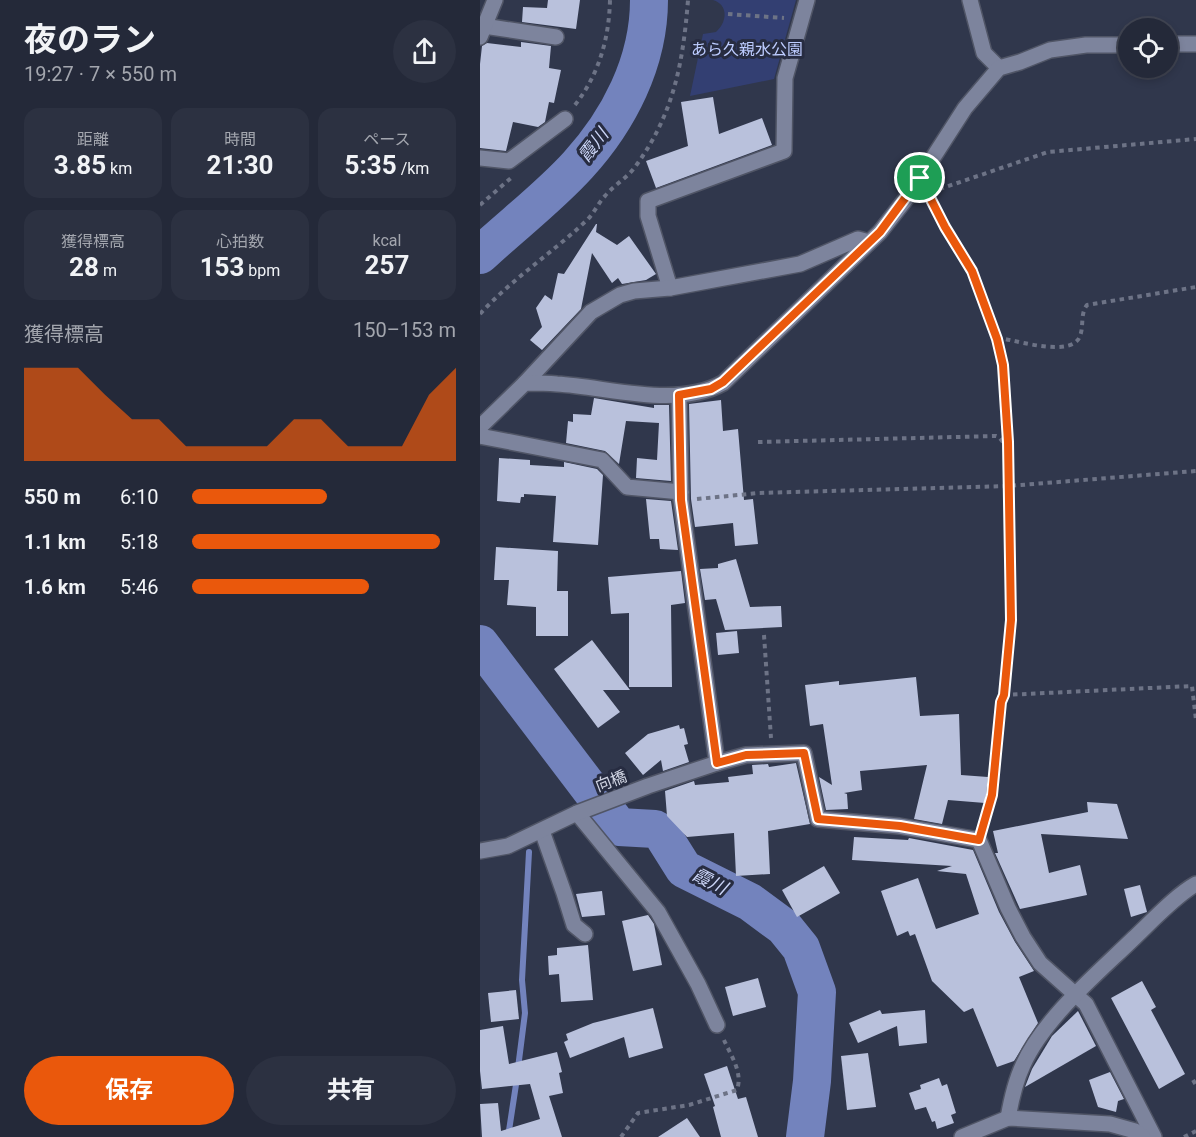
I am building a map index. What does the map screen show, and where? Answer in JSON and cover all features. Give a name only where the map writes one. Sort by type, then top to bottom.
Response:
[{"type":"street","points":[[495,0],[482,31],[556,37]]},
{"type":"street","points":[[670,288],[648,216],[648,201],[784,151],[785,78],[807,0]]},
{"type":"street","points":[[970,0],[984,53],[999,68]]},
{"type":"street","points":[[1178,44],[1196,44]]},
{"type":"street","points":[[525,383],[679,395],[711,389],[723,382],[880,232],[920,178],[965,108],[999,68],[1050,50],[1086,45],[1118,45]]},
{"type":"street","points":[[480,158],[509,161],[565,119]]},
{"type":"street","points":[[480,427],[525,383],[591,312],[620,295],[800,264],[858,239],[869,242]]},
{"type":"street","points":[[679,395],[681,496],[717,763]]},
{"type":"street","points":[[480,436],[602,460],[627,487],[681,496]]},
{"type":"street","name":"向橋","points":[[480,851],[508,846],[582,811],[717,763],[746,755],[804,753],[818,819],[900,826],[979,840]]},
{"type":"street","points":[[582,811],[658,912],[698,984],[717,1024]]},
{"type":"street","points":[[542,831],[574,926],[585,934]]},
{"type":"street","points":[[979,840],[1023,937],[1040,963],[1086,1004],[1154,1137]]},
{"type":"street","points":[[1008,1118],[1023,1065],[1043,1034],[1075,995],[1151,921],[1196,884]]},
{"type":"street","points":[[962,1137],[1008,1118],[1110,1124],[1135,1131],[1143,1137]]},
{"type":"path","points":[[480,314],[588,219],[605,196],[634,168],[657,131],[674,89],[682,55],[688,0]]},
{"type":"path","points":[[728,14],[803,19]]},
{"type":"path","points":[[929,193],[1048,152],[1196,139]]},
{"type":"path","points":[[920,178],[945,227],[972,271],[997,339],[1003,365],[1008,448],[1011,620],[992,795],[979,840]]},
{"type":"path","points":[[997,339],[1052,347],[1067,346],[1076,342],[1080,336],[1083,310],[1087,305],[1196,287]]},
{"type":"path","points":[[758,442],[996,436],[1008,448]]},
{"type":"path","points":[[681,496],[1008,486],[1196,471]]},
{"type":"path","points":[[764,635],[771,754]]},
{"type":"path","points":[[1004,695],[1192,686],[1196,720]]},
{"type":"path","points":[[621,1137],[638,1113],[689,1105],[737,1090],[740,1081],[738,1071],[717,1024]]},
{"type":"path","points":[[1193,1080],[1196,1085]]},
{"type":"path","points":[[1184,1137],[1196,1131]]},
{"type":"green space","name":"あら久親水公園","points":[[713,0],[796,0],[774,79],[690,96],[703,34],[716,32],[724,19],[722,6]]},
{"type":"building","points":[[548,0],[580,0],[576,29],[522,22],[523,7],[547,8]]},
{"type":"building","points":[[521,42],[551,46],[549,68],[561,70],[554,103],[549,102],[545,122],[538,127],[513,122],[506,151],[480,148],[482,46],[487,43],[521,47]]},
{"type":"building","points":[[713,97],[719,134],[762,118],[772,145],[656,188],[646,161],[688,146],[681,102]]},
{"type":"building","points":[[596,224],[596,232],[617,245],[629,236],[656,274],[646,280],[622,284],[618,278],[612,283],[592,253],[581,309],[542,350],[530,340],[542,327],[536,308],[545,295],[552,300],[558,273],[564,274]]},
{"type":"building","points":[[594,398],[654,408],[654,405],[669,405],[671,481],[636,478],[637,458],[657,460],[659,423],[626,421],[619,464],[605,451],[566,443],[568,421],[573,422],[573,414],[591,415]]},
{"type":"building","points":[[721,400],[723,431],[738,429],[744,500],[753,499],[758,544],[735,546],[733,523],[695,527],[691,499],[689,404]]},
{"type":"building","points":[[499,458],[530,460],[530,465],[564,467],[564,462],[597,469],[603,475],[598,545],[553,542],[556,496],[524,494],[520,503],[497,501]]},
{"type":"building","points":[[646,499],[671,501],[678,550],[660,549],[659,539],[650,539]]},
{"type":"building","points":[[496,547],[558,551],[557,591],[568,591],[568,636],[536,636],[536,607],[507,605],[509,580],[494,580]]},
{"type":"building","points":[[736,559],[750,607],[781,606],[782,627],[725,630],[716,599],[705,600],[700,569],[718,568],[718,564]]},
{"type":"building","points":[[681,571],[685,603],[671,605],[672,687],[629,687],[629,613],[611,614],[608,577]]},
{"type":"building","points":[[737,631],[739,653],[718,655],[716,633]]},
{"type":"building","points":[[592,640],[630,690],[603,690],[620,712],[598,728],[554,669]]},
{"type":"building","points":[[916,677],[920,716],[959,714],[961,775],[988,777],[985,803],[948,800],[942,824],[914,819],[927,765],[860,771],[862,790],[844,793],[847,794],[848,809],[826,810],[819,777],[832,785],[823,724],[810,726],[805,685],[839,681],[839,685]]},
{"type":"building","points":[[679,725],[680,729],[684,728],[688,744],[684,745],[689,762],[663,771],[661,760],[643,775],[625,753],[648,734]]},
{"type":"building","points":[[796,763],[810,824],[768,831],[770,874],[736,876],[734,833],[687,837],[667,816],[665,791],[694,781],[695,785],[729,782],[728,777],[753,774],[752,765],[768,764],[769,767]]},
{"type":"building","points":[[1087,802],[1117,804],[1128,839],[1041,834],[1049,873],[1080,865],[1087,895],[1020,909],[995,853],[998,853],[993,831],[1088,812]]},
{"type":"building","points":[[854,837],[908,840],[909,838],[973,850],[999,912],[1034,971],[1019,977],[1038,1023],[1014,1061],[997,1067],[973,1008],[964,1012],[932,981],[915,934],[910,936],[908,931],[897,936],[881,891],[918,878],[936,929],[979,914],[966,874],[937,871],[952,866],[852,860]]},
{"type":"building","points":[[824,866],[840,893],[797,917],[782,890]]},
{"type":"building","points":[[1140,885],[1147,912],[1131,917],[1124,889]]},
{"type":"building","points":[[602,891],[605,915],[582,917],[576,894]]},
{"type":"building","points":[[648,915],[654,924],[662,965],[633,971],[622,921]]},
{"type":"building","points":[[588,945],[593,1000],[561,1002],[559,974],[549,975],[548,956],[557,955],[557,948]]},
{"type":"building","points":[[758,978],[766,1007],[733,1016],[725,987]]},
{"type":"building","points":[[1142,981],[1156,1007],[1151,1010],[1185,1074],[1159,1089],[1111,998]]},
{"type":"building","points":[[516,990],[519,1019],[491,1022],[488,993]]},
{"type":"building","points":[[653,1008],[663,1048],[629,1058],[624,1037],[570,1058],[564,1042],[568,1040],[566,1034],[593,1023]]},
{"type":"building","points":[[880,1010],[882,1014],[925,1010],[927,1043],[899,1046],[897,1026],[858,1043],[849,1023]]},
{"type":"building","points":[[1078,1011],[1096,1046],[1025,1087],[1032,1069],[1052,1036]]},
{"type":"building","points":[[503,1026],[509,1064],[557,1052],[562,1072],[559,1073],[563,1093],[549,1096],[562,1137],[482,1137],[480,1104],[498,1103],[501,1131],[540,1119],[530,1084],[482,1089],[480,1030]]},
{"type":"building","points":[[868,1053],[876,1107],[847,1110],[841,1056]]},
{"type":"building","points":[[727,1066],[738,1099],[746,1097],[758,1137],[721,1137],[713,1107],[715,1106],[704,1074]]},
{"type":"building","points":[[1110,1072],[1124,1099],[1118,1101],[1116,1112],[1098,1107],[1089,1080]]},
{"type":"building","points":[[939,1078],[942,1086],[947,1084],[956,1113],[951,1115],[954,1123],[937,1129],[926,1107],[915,1110],[909,1093],[921,1089],[920,1085]]},
{"type":"building","points":[[687,1118],[700,1137],[658,1137]]},
{"type":"waterway","name":"霞川","points":[[480,255],[566,177],[593,148],[606,129],[629,89],[637,68],[644,46],[649,0]]},
{"type":"waterway","name":"霞川","points":[[480,644],[619,827],[655,829],[662,834],[684,869],[750,902],[784,927],[801,948],[817,992],[812,1081],[805,1137]]},
{"type":"waterway","points":[[518,1068],[525,1013],[522,980],[529,852]]},
{"type":"waterway","points":[[508,1137],[517,1078]]},
{"type":"route","points":[[920,178],[945,227],[972,271],[992,331],[997,339],[1003,365],[1008,442],[1011,620],[992,795],[979,840],[900,826],[818,819],[804,753],[746,755],[717,763],[681,500],[679,395],[711,389],[723,382],[880,232],[920,178]]}]
